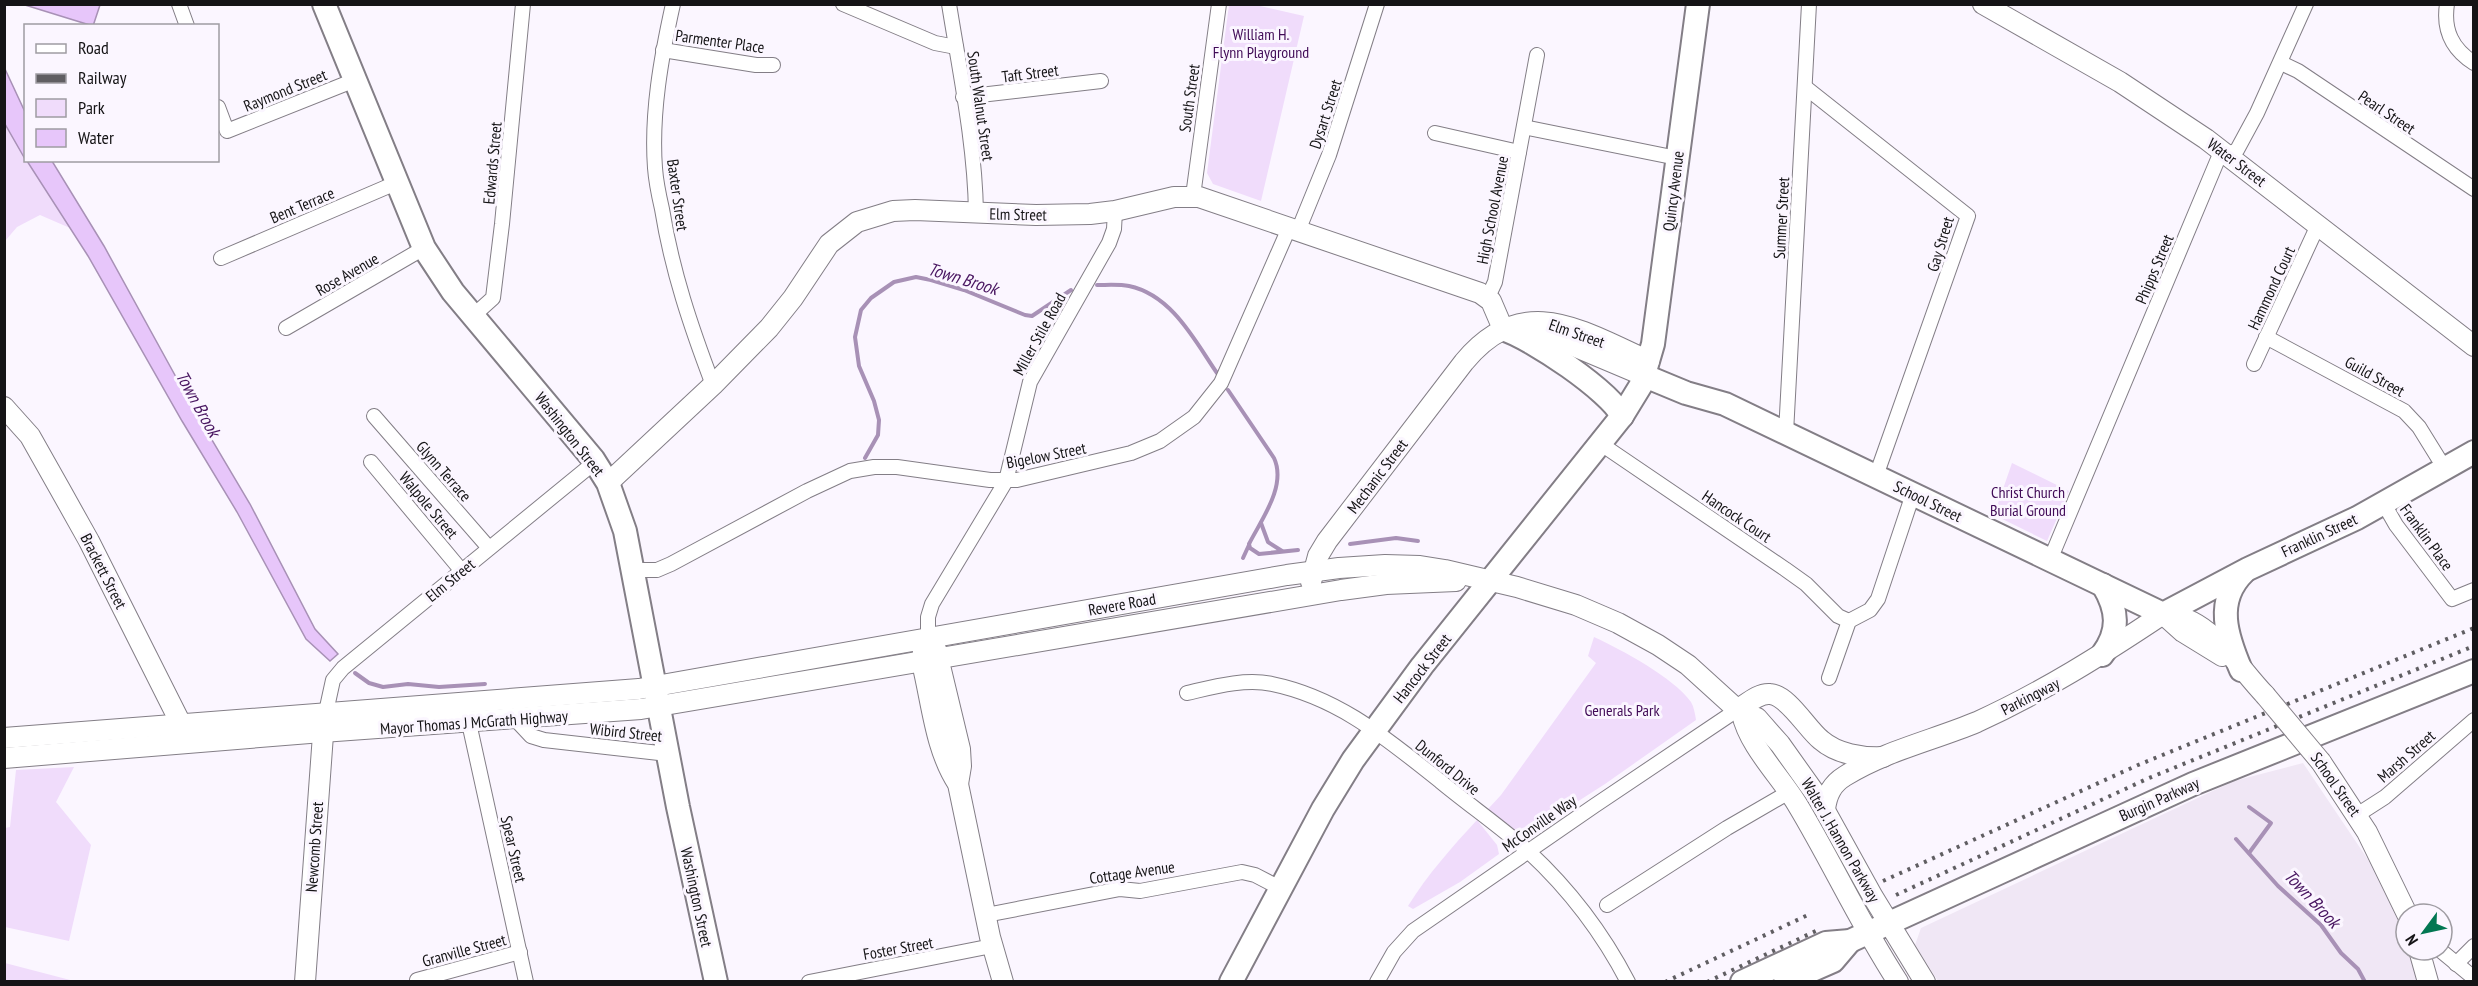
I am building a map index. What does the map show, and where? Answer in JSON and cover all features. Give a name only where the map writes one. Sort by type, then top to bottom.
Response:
[{"type":"main road","name":"Washington Street","points":[[324,4],[424,248],[473,316],[595,462],[618,505],[634,570],[668,754],[716,981]]},
{"type":"main road","name":"Quincy Avenue","points":[[1647,369],[1698,4]]},
{"type":"main road","name":"Water Street","points":[[1983,4],[2120,82],[2228,154],[2474,346]]},
{"type":"main road","name":"Elm Street","points":[[608,483],[713,385],[781,313],[829,244],[856,222],[893,211],[1036,215],[1115,211],[1174,197],[1192,196],[1205,198],[1488,297]]},
{"type":"main road","points":[[1488,297],[1503,329],[1521,336],[1545,351],[1615,405],[1622,417]]},
{"type":"main road","name":"Elm Street","points":[[1503,329],[1518,329],[1552,338],[1647,369]]},
{"type":"main road","name":"Mechanic Street","points":[[1248,606],[1277,593],[1307,586],[1312,580],[1318,556],[1328,541],[1464,362],[1485,340],[1503,329]]},
{"type":"main road","name":"School Street","points":[[1647,369],[1686,393],[1725,404],[2163,614],[2182,616],[2196,623],[2214,637],[2321,762],[2357,815],[2387,869],[2402,902]]},
{"type":"main road","name":"Hancock Street","points":[[1231,981],[1332,793],[1375,729],[1622,417],[1636,396],[1647,369]]},
{"type":"main road","name":"Brackett Street","points":[[4,407],[30,436],[89,541],[181,724],[185,744]]},
{"type":"main road","name":"Franklin Street","points":[[2163,614],[2248,569],[2384,504],[2474,452]]},
{"type":"main road","name":"Walter J. Hannon Parkway","points":[[1315,571],[1362,566],[1407,565],[1445,570],[1491,581],[1576,604],[1629,628],[1688,665],[1739,712],[1757,718],[1799,770],[1825,809],[1865,882],[1925,981]]},
{"type":"main road","points":[[2241,670],[2228,637],[2225,617],[2231,590],[2248,569]]},
{"type":"main road","name":"Revere Road","points":[[928,638],[1315,571]]},
{"type":"main road","name":"Walter J. Hannon Parkway","points":[[1275,601],[1386,584],[1491,581]]},
{"type":"main road","points":[[2102,655],[2112,639],[2116,618],[2113,603],[2103,585]]},
{"type":"main road","name":"Revere Road","points":[[931,661],[1275,601]]},
{"type":"main road","name":"Parkingway","points":[[1825,809],[1827,798],[1834,784],[1851,772],[1946,735],[2015,704],[2102,655],[2163,614]]},
{"type":"main road","points":[[928,638],[936,648],[931,661],[960,749],[962,766],[958,784],[992,946],[1003,981]]},
{"type":"main road","name":"Mayor Thomas J McGrath Highway","points":[[4,758],[322,732],[622,712],[658,697],[928,638]]},
{"type":"main road","name":"Mayor Thomas J McGrath Highway","points":[[4,738],[614,692],[658,697],[931,661]]},
{"type":"main road","name":"Burgin Parkway","points":[[1742,981],[1826,943],[1858,937],[2186,787],[2474,671]]},
{"type":"main road","name":"Parkingway","points":[[1739,712],[1757,696],[1768,693],[1779,696],[1821,740],[1832,748],[1851,754],[1886,757]]},
{"type":"main road","name":"Newcomb Street","points":[[305,981],[322,732],[326,712]]},
{"type":"main road","name":"Walter J. Hannon Parkway","points":[[1739,712],[1746,731],[1789,792],[1844,890],[1858,937],[1898,981]]},
{"type":"main road","name":"Burgin Parkway","points":[[1785,981],[1833,961],[1858,937]]},
{"type":"main road","points":[[2422,962],[2428,981]]},
{"type":"street","points":[[179,4],[186,24]]},
{"type":"street","name":"Edwards Street","points":[[473,316],[493,298],[523,4]]},
{"type":"street","name":"Baxter Street","points":[[673,4],[663,50],[657,99],[655,169],[671,258],[684,309],[713,385]]},
{"type":"street","points":[[843,4],[935,43],[956,47]]},
{"type":"street","name":"South Walnut Street","points":[[949,4],[963,97],[976,213]]},
{"type":"street","name":"South Street","points":[[1192,196],[1219,4]]},
{"type":"street","name":"Dysart Street","points":[[1293,230],[1332,147],[1377,4]]},
{"type":"street","name":"Summer Street","points":[[1786,433],[1809,4]]},
{"type":"street","name":"Phipps Street","points":[[2050,560],[2218,159],[2237,150],[2258,114],[2306,4]]},
{"type":"street","points":[[2447,4],[2446,20],[2451,41],[2474,63]]},
{"type":"street","name":"Parmenter Place","points":[[663,50],[756,65],[773,65]]},
{"type":"street","name":"High School Avenue","points":[[1488,297],[1495,282],[1537,55]]},
{"type":"street","name":"Pearl Street","points":[[2281,63],[2298,71],[2474,189]]},
{"type":"street","name":"Raymond Street","points":[[219,110],[227,131],[355,80]]},
{"type":"street","name":"Taft Street","points":[[963,97],[1101,81]]},
{"type":"street","name":"Gay Street","points":[[1805,87],[1968,216],[1876,476]]},
{"type":"street","points":[[1524,127],[1677,158]]},
{"type":"street","points":[[1435,133],[1519,152]]},
{"type":"street","name":"Bent Terrace","points":[[221,258],[396,183]]},
{"type":"street","name":"Miller Stile Road","points":[[928,638],[928,618],[932,604],[1006,481],[1030,382],[1109,243],[1115,222],[1115,211]]},
{"type":"street","name":"Hammond Court","points":[[2253,364],[2318,225]]},
{"type":"street","name":"Bigelow Street","points":[[634,570],[657,570],[671,564],[807,491],[850,471],[874,467],[897,467],[1006,481],[1032,477],[1141,450],[1169,436],[1186,424],[1210,399],[1221,383],[1293,230]]},
{"type":"street","name":"Rose Avenue","points":[[286,328],[424,248]]},
{"type":"street","name":"Guild Street","points":[[2266,337],[2404,411],[2415,421],[2445,469]]},
{"type":"street","name":"Glynn Terrace","points":[[374,416],[489,548]]},
{"type":"street","name":"Hancock Court","points":[[1601,444],[1785,569],[1806,584],[1838,616],[1849,621]]},
{"type":"street","name":"Walpole Street","points":[[371,462],[461,570]]},
{"type":"street","name":"Elm Street","points":[[326,712],[333,680],[343,668],[595,462]]},
{"type":"street","points":[[1829,678],[1849,621],[1870,610],[1878,599],[1914,494]]},
{"type":"street","name":"Franklin Place","points":[[2384,504],[2396,525],[2452,598],[2474,590]]},
{"type":"street","name":"Dunford Drive","points":[[1187,693],[1222,685],[1270,683],[1300,692],[1344,711],[1375,729],[1528,852],[1587,914],[1628,981]]},
{"type":"street","name":"McConville Way","points":[[1377,981],[1394,952],[1413,931],[1739,712]]},
{"type":"street","name":"Wibird Street","points":[[516,720],[531,736],[544,740],[668,754]]},
{"type":"street","name":"Marsh Street","points":[[2357,815],[2385,797],[2474,720]]},
{"type":"street","name":"Spear Street","points":[[469,723],[526,981]]},
{"type":"street","points":[[1607,905],[1745,817],[1789,792]]},
{"type":"street","name":"Cottage Avenue","points":[[986,915],[1120,889],[1140,891],[1242,872],[1255,875],[1280,888]]},
{"type":"street","name":"Foster Street","points":[[809,981],[992,946]]},
{"type":"street","points":[[2456,964],[2474,946]]},
{"type":"street","name":"Granville Street","points":[[417,980],[520,952]]},
{"type":"street","points":[[2454,962],[2474,978]]},
{"type":"shaded area","points":[[2303,763],[2381,879],[2394,907],[2394,962],[2417,962],[2423,981],[1938,981],[1915,945],[1921,928],[2234,781]]},
{"type":"green space","name":"William H. Flynn Playground","points":[[1229,5],[1256,5],[1304,16],[1261,201],[1213,184],[1207,173]]},
{"type":"green space","points":[[5,124],[24,154],[24,162],[29,162],[70,228],[40,215],[17,227],[5,241]]},
{"type":"green space","name":"Christ Church Burial Ground","points":[[2012,463],[2069,491],[2047,541],[1994,515]]},
{"type":"green space","name":"Generals Park","points":[[1594,637],[1632,657],[1672,683],[1691,702],[1696,720],[1605,784],[1527,834],[1519,834],[1488,809],[1501,795],[1596,663],[1588,656]]},
{"type":"green space","points":[[74,767],[56,802],[91,845],[69,941],[5,927],[5,828],[10,827],[16,770]]},
{"type":"green space","points":[[1477,820],[1497,845],[1499,854],[1460,882],[1413,909],[1408,906],[1441,861]]},
{"type":"green space","points":[[5,963],[74,981],[5,981]]},
{"type":"water","points":[[25,5],[100,5],[94,24],[87,24]]},
{"type":"water","points":[[5,69],[24,110],[24,157],[5,124]]},
{"type":"water","points":[[28,162],[53,162],[104,246],[193,408],[250,504],[315,629],[338,654],[330,661],[306,639],[237,512],[88,256]]},
{"type":"waterway","name":"Town Brook","points":[[865,458],[878,435],[879,420],[874,401],[859,366],[855,337],[861,310],[871,298],[894,282],[916,277],[964,290],[1032,316],[1071,290]]},
{"type":"waterway","name":"Town Brook","points":[[1097,285],[1129,286],[1158,299],[1181,321],[1217,373]]},
{"type":"waterway","name":"Town Brook","points":[[1228,390],[1274,458],[1277,469],[1275,491],[1266,514],[1249,544],[1250,548],[1259,554],[1298,550]]},
{"type":"waterway","points":[[1261,523],[1268,542],[1282,551]]},
{"type":"waterway","name":"Town Brook","points":[[1350,544],[1396,538],[1418,541]]},
{"type":"waterway","points":[[1243,558],[1249,545]]},
{"type":"waterway","name":"Town Brook","points":[[355,673],[369,683],[383,687],[408,684],[439,687],[485,684]]},
{"type":"waterway","points":[[2249,807],[2271,823],[2249,853]]},
{"type":"waterway","name":"Town Brook","points":[[2236,839],[2278,886],[2321,925],[2341,953],[2358,969],[2365,982]]},
{"type":"railway","points":[[1883,881],[2138,765],[2474,628]]},
{"type":"railway","points":[[1896,895],[2149,778],[2474,646]]},
{"type":"railway","points":[[1665,982],[1810,914]]},
{"type":"railway","points":[[1707,982],[1820,929]]}]
